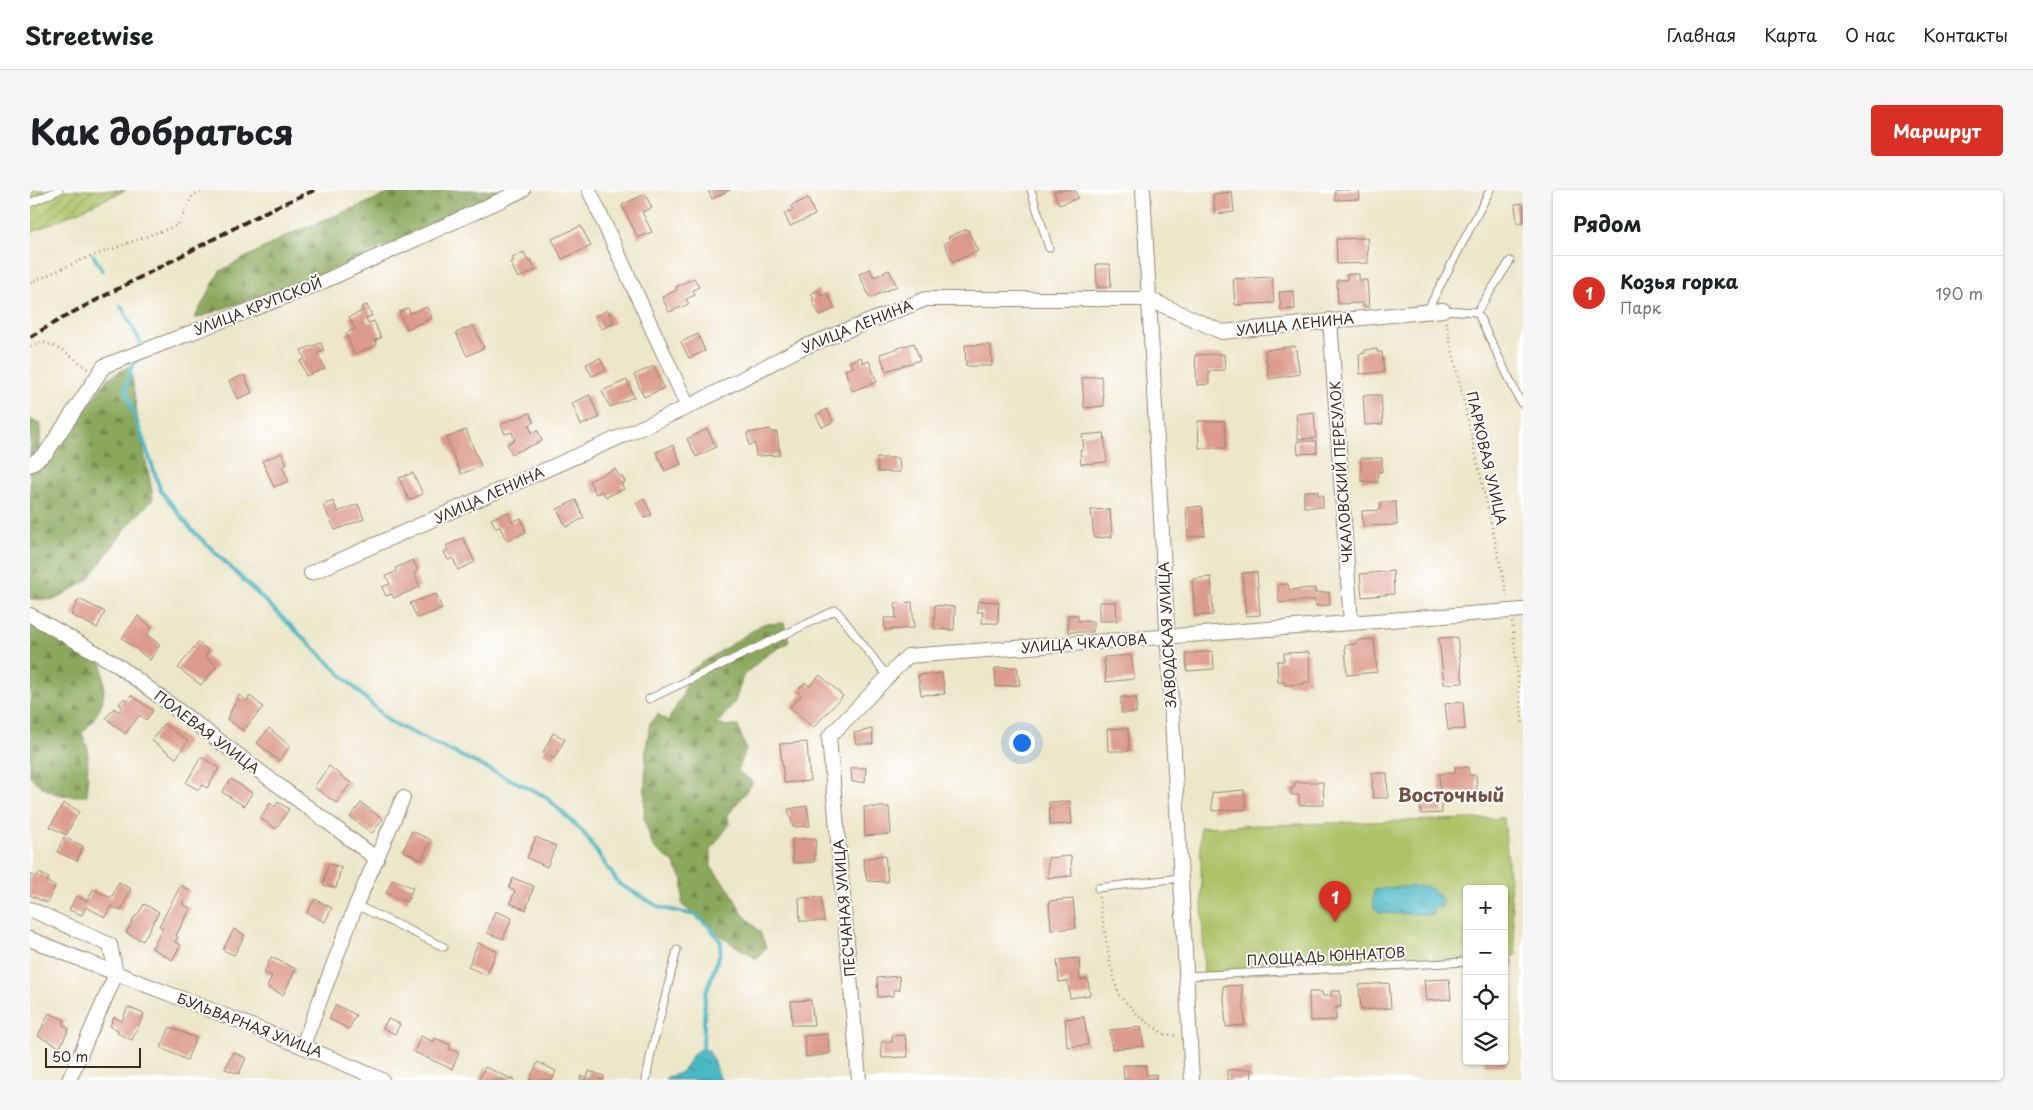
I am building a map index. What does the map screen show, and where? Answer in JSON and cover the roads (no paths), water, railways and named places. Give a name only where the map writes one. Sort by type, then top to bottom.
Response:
[{"type":"street","name":"УЛИЦА КРУПСКОЙ","points":[[30,465],[46,453],[104,366],[318,284],[523,190]]},
{"type":"street","points":[[589,190],[688,407]]},
{"type":"street","name":"ЗАВОДСКАЯ УЛИЦА","points":[[1143,190],[1192,1080]]},
{"type":"street","name":"УЛИЦА ЛЕНИНА","points":[[311,573],[688,407],[799,350],[926,299],[1149,299],[1222,332],[1443,310]]},
{"type":"street","name":"ЧКАЛОВСКИЙ ПЕРЕУЛОК","points":[[1330,320],[1351,623]]},
{"type":"street","name":"УЛИЦА ЧКАЛОВА","points":[[828,737],[908,656],[1517,611]]},
{"type":"street","name":"ПОЛЕВАЯ УЛИЦА","points":[[30,615],[116,664],[377,859]]},
{"type":"street","name":"ПЕСЧАНАЯ УЛИЦА","points":[[828,737],[859,1080]]},
{"type":"street","points":[[303,1045],[356,905],[403,798]]},
{"type":"street","points":[[30,909],[110,945],[116,974],[69,1080]]},
{"type":"street","name":"БУЛЬВАРНАЯ УЛИЦА","points":[[30,939],[303,1045],[382,1080]]},
{"type":"lane","points":[[30,204],[59,190]]},
{"type":"lane","points":[[1031,190],[1049,248]]},
{"type":"lane","points":[[1427,312],[1490,190]]},
{"type":"lane","points":[[1478,312],[1510,260]]},
{"type":"lane","points":[[1443,310],[1478,312]]},
{"type":"lane","points":[[1478,312],[1521,403]]},
{"type":"lane","points":[[649,699],[836,610],[888,677]]},
{"type":"lane","points":[[1098,888],[1180,878]]},
{"type":"lane","points":[[356,905],[444,947]]},
{"type":"lane","points":[[646,1080],[677,950]]},
{"type":"lane","name":"ПЛОЩАДЬ ЮННАТОВ","points":[[1186,976],[1463,962]]},
{"type":"water","points":[[1426,886],[1436,892],[1442,900],[1441,907],[1433,907],[1433,915],[1380,913],[1374,908],[1374,891],[1380,888]]},
{"type":"water","points":[[703,1048],[709,1051],[721,1080],[664,1080],[682,1071],[695,1052]]},
{"type":"waterway","points":[[93,255],[102,270]]},
{"type":"waterway","points":[[121,306],[141,343]]},
{"type":"waterway","points":[[139,358],[133,364],[125,388],[161,491],[192,530],[390,722],[545,796],[583,832],[619,884],[661,908],[695,915],[709,926],[721,942],[720,953],[705,995],[703,1048]]},
{"type":"railway","points":[[30,337],[64,317],[271,209],[315,190]]},
{"type":"place","name":"Козья горка","points":[[1335,922]]},
{"type":"district","name":"Восточный","points":[[1451,794]]}]
